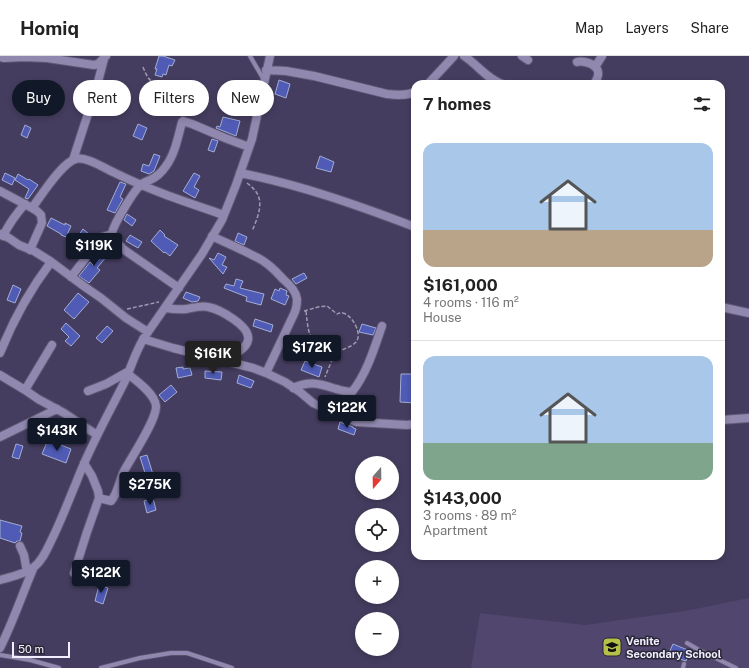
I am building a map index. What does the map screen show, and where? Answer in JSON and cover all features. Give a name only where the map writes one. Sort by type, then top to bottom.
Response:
[{"type":"street","points":[[264,80],[270,56]]},
{"type":"street","points":[[432,80],[454,56]]},
{"type":"street","points":[[464,56],[473,62],[492,80]]},
{"type":"street","points":[[595,67],[602,56]]},
{"type":"street","points":[[0,57],[47,58],[94,66],[105,57]]},
{"type":"street","points":[[73,160],[105,57]]},
{"type":"street","points":[[577,62],[582,61],[595,67],[598,74],[596,80]]},
{"type":"street","points":[[266,70],[286,71],[314,76],[386,94],[398,95],[411,94]]},
{"type":"street","points":[[0,580],[30,570],[40,562],[47,550],[65,512],[84,463],[146,335],[202,254],[224,215],[250,147],[257,116]]},
{"type":"street","points":[[71,277],[88,255],[95,242],[99,238],[112,234],[124,210],[140,184],[155,177],[166,166],[171,159],[182,122],[185,121],[250,147]]},
{"type":"street","points":[[224,215],[179,200],[83,158],[70,161],[28,206],[19,210],[2,235],[51,262],[101,298],[136,325],[146,335],[185,351],[253,368],[266,373],[293,388],[313,402],[343,417],[358,422],[407,426],[411,425]]},
{"type":"street","points":[[240,175],[278,180],[327,195],[411,226]]},
{"type":"street","points":[[0,191],[37,211],[41,215],[42,220],[38,234],[30,250]]},
{"type":"street","points":[[112,234],[123,249],[178,288]]},
{"type":"street","points":[[212,236],[255,256],[275,270],[288,283],[295,293],[295,313],[266,373]]},
{"type":"street","points":[[0,353],[17,314],[34,285],[51,262]]},
{"type":"street","points":[[165,308],[177,310],[206,306],[221,311],[240,324],[248,332],[248,340],[245,346],[237,353],[223,360]]},
{"type":"street","points":[[725,308],[749,312]]},
{"type":"street","points":[[293,388],[307,383],[314,383],[345,392],[352,392],[357,386],[364,372],[382,326]]},
{"type":"street","points":[[25,390],[52,344]]},
{"type":"street","points":[[88,391],[106,384],[129,372]]},
{"type":"street","points":[[99,498],[111,500],[116,494],[123,473],[149,427],[155,412],[156,405],[153,399],[129,372]]},
{"type":"street","points":[[0,376],[64,413],[97,435]]},
{"type":"street","points":[[0,437],[57,409]]},
{"type":"street","points":[[725,420],[749,418]]},
{"type":"street","points":[[74,573],[99,498],[92,476],[84,463]]},
{"type":"street","points":[[0,648],[9,631],[30,570],[20,546]]},
{"type":"lane","points":[[250,56],[264,80]]},
{"type":"lane","points":[[687,643],[698,650],[736,668]]},
{"type":"lane","points":[[102,668],[140,658],[171,653],[187,653],[232,668]]},
{"type":"lane","points":[[0,655],[30,660],[59,668]]},
{"type":"path","points":[[143,67],[147,77],[152,81],[186,100],[187,108],[185,121]]},
{"type":"path","points":[[240,175],[255,190],[260,199],[257,217],[252,231]]},
{"type":"path","points":[[117,311],[172,298]]},
{"type":"path","points":[[295,313],[327,306],[337,314],[345,313],[351,318],[358,328],[358,340],[355,344],[336,353],[321,385]]},
{"type":"path","points":[[306,311],[308,329],[312,340],[336,353]]},
{"type":"shaded area","name":"Venite Secondary School","points":[[749,598],[749,668],[471,668],[480,613],[585,625],[685,611]]},
{"type":"building","points":[[159,56],[175,60],[172,66],[169,65],[166,75],[163,74],[162,77],[155,75],[157,69],[155,69]]},
{"type":"building","points":[[279,80],[290,84],[286,98],[275,94]]},
{"type":"building","points":[[223,117],[240,121],[236,136],[216,128],[217,126],[220,127]]},
{"type":"building","points":[[138,124],[147,128],[142,140],[133,136]]},
{"type":"building","points":[[25,125],[31,128],[27,138],[21,135]]},
{"type":"building","points":[[212,139],[218,141],[214,152],[208,150]]},
{"type":"building","points":[[154,154],[160,156],[154,171],[149,174],[141,171],[143,164],[149,166]]},
{"type":"building","points":[[320,156],[334,162],[331,172],[316,168]]},
{"type":"building","points":[[5,173],[15,178],[12,185],[2,180]]},
{"type":"building","points":[[194,173],[200,176],[194,187],[199,190],[195,198],[183,191]]},
{"type":"building","points":[[18,174],[38,185],[28,199],[25,198],[29,189],[15,180]]},
{"type":"building","points":[[120,182],[126,184],[120,197],[123,199],[115,213],[107,210]]},
{"type":"building","points":[[127,214],[136,220],[132,226],[124,220]]},
{"type":"building","points":[[51,218],[65,225],[65,223],[71,226],[66,237],[47,226]]},
{"type":"building","points":[[83,229],[89,234],[80,246],[74,242]]},
{"type":"building","points":[[160,230],[165,235],[164,236],[178,245],[170,256],[165,252],[164,253],[151,241]]},
{"type":"building","points":[[238,233],[247,237],[244,245],[235,241]]},
{"type":"building","points":[[130,235],[142,242],[138,248],[126,241]]},
{"type":"building","points":[[107,246],[112,250],[97,268],[100,270],[89,283],[79,276],[90,262],[93,265]]},
{"type":"building","points":[[218,253],[226,257],[222,265],[227,267],[223,274],[209,258],[214,260]]},
{"type":"building","points":[[304,273],[307,278],[296,284],[292,279]]},
{"type":"building","points":[[236,279],[243,281],[240,288],[264,294],[261,305],[246,301],[247,297],[224,288],[226,284],[234,286]]},
{"type":"building","points":[[13,285],[21,289],[15,303],[7,300]]},
{"type":"building","points":[[280,288],[287,291],[286,295],[289,296],[285,305],[271,299],[275,289],[279,291]]},
{"type":"building","points":[[186,292],[200,297],[198,301],[192,302],[183,298]]},
{"type":"building","points":[[78,293],[89,302],[74,319],[64,310]]},
{"type":"building","points":[[255,319],[273,325],[271,332],[253,326]]},
{"type":"building","points":[[66,323],[80,336],[71,346],[65,341],[69,337],[61,329]]},
{"type":"building","points":[[362,324],[376,328],[373,335],[359,332]]},
{"type":"building","points":[[107,326],[113,331],[102,343],[96,338]]},
{"type":"building","points":[[305,361],[322,367],[319,377],[301,370]]},
{"type":"building","points":[[183,367],[183,369],[190,368],[192,375],[178,378],[176,368]]},
{"type":"building","points":[[205,371],[222,372],[221,380],[205,378]]},
{"type":"building","points":[[401,374],[411,374],[411,403],[400,402]]},
{"type":"building","points":[[239,375],[254,381],[251,388],[237,383]]},
{"type":"building","points":[[171,385],[177,392],[165,402],[159,395]]},
{"type":"building","points":[[340,422],[356,429],[354,435],[338,429]]},
{"type":"building","points":[[48,440],[71,449],[66,463],[42,454]]},
{"type":"building","points":[[16,444],[23,446],[19,459],[12,457]]},
{"type":"building","points":[[147,455],[155,481],[147,483],[143,478],[146,476],[140,457]]},
{"type":"building","points":[[153,498],[156,510],[147,513],[144,501]]},
{"type":"building","points":[[0,520],[22,526],[20,541],[15,543],[0,538]]},
{"type":"building","points":[[99,585],[108,588],[103,604],[95,601]]},
{"type":"building","points":[[673,644],[690,651],[686,661],[668,655]]},
{"type":"place","name":"Venite Secondary School","points":[[612,647]]}]
